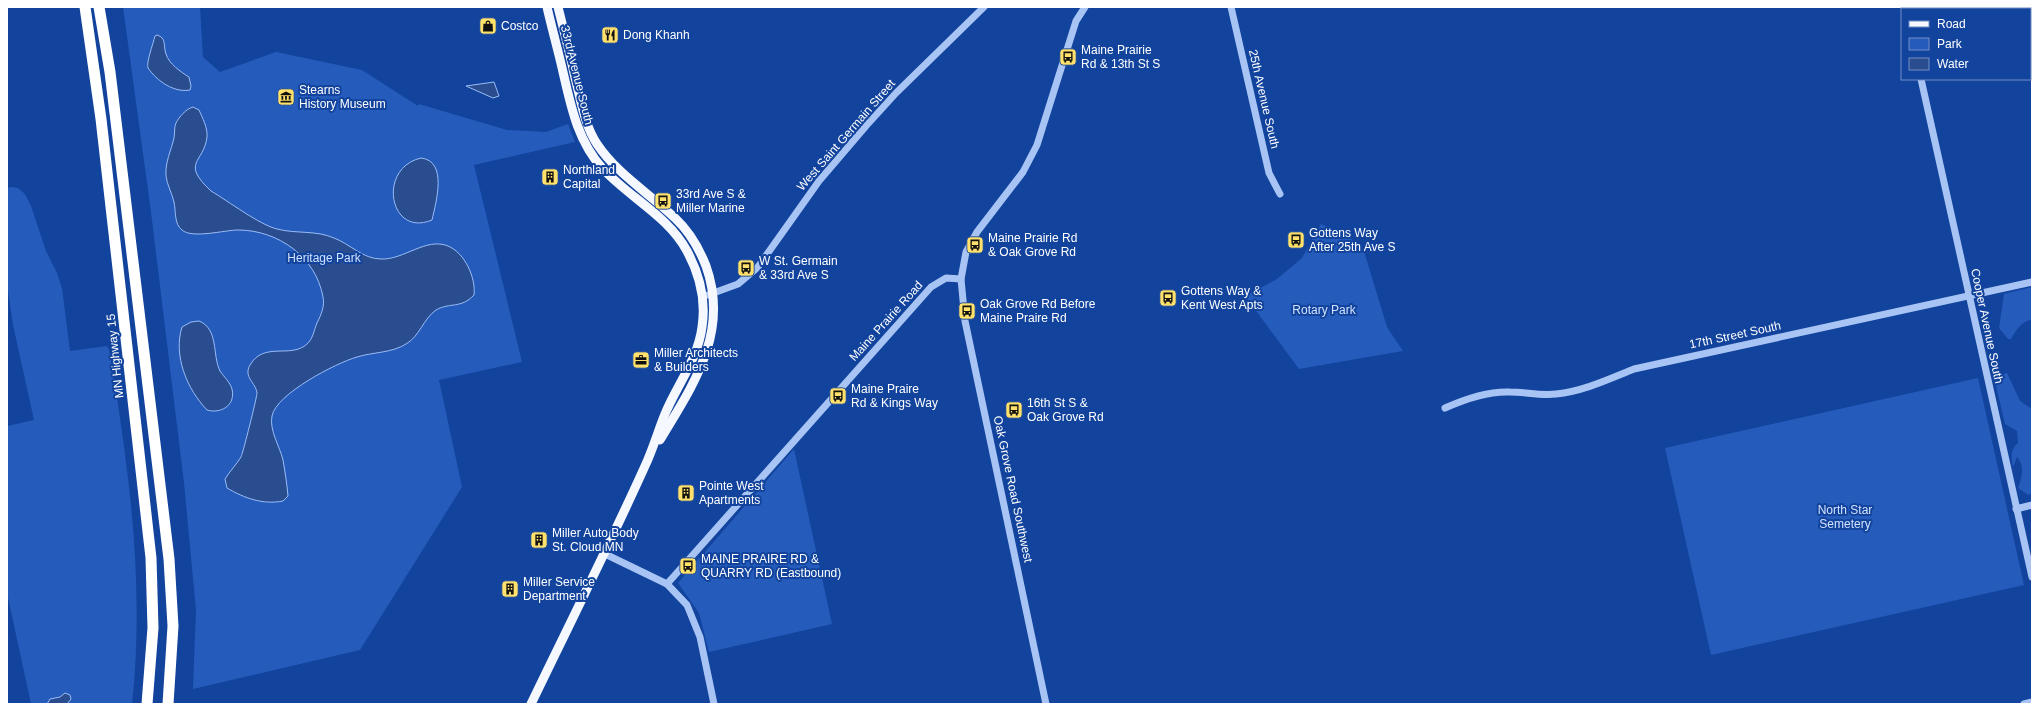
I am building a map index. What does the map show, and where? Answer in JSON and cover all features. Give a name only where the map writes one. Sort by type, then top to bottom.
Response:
[{"type":"highway","name":"MN Highway 15","points":[[85,7],[101,119],[151,558],[153,628],[148,704]]},
{"type":"highway","points":[[99,7],[120,155],[169,559],[173,626],[168,704]]},
{"type":"main road","name":"33rd Avenue South","points":[[547,7],[572,111],[581,137],[590,153],[603,169],[659,218],[677,236],[694,266],[703,296]]},
{"type":"main road","name":"33rd Avenue South","points":[[558,7],[583,110],[593,137],[613,164],[670,212],[687,231],[702,256],[710,278],[713,294]]},
{"type":"main road","points":[[646,464],[701,368],[713,330],[713,294]]},
{"type":"main road","points":[[531,704],[646,464],[668,408],[698,346],[702,328],[703,296]]},
{"type":"street","name":"West Saint Germain Street","points":[[703,296],[713,294],[738,284],[758,267],[819,181],[866,126],[896,93],[984,7]]},
{"type":"street","points":[[961,279],[966,252],[977,232],[1023,172],[1038,145],[1076,21],[1086,7]]},
{"type":"street","name":"25th Avenue South","points":[[1231,7],[1269,173],[1280,194]]},
{"type":"street","name":"Cooper Avenue South","points":[[1921,80],[2032,577]]},
{"type":"street","name":"Maine Prairie Road","points":[[667,584],[930,287],[946,278],[961,279]]},
{"type":"street","name":"Oak Grove Road Southwest","points":[[961,279],[965,322],[1046,704]]},
{"type":"street","name":"17th Street South","points":[[1445,408],[1460,401],[1493,393],[1508,392],[1555,394],[1583,389],[1634,369],[2032,282]]},
{"type":"street","points":[[2016,509],[2032,505]]},
{"type":"street","points":[[604,553],[667,584],[687,605],[700,638],[714,704]]},
{"type":"street","points":[[2024,704],[2032,702]]},
{"type":"green space","name":"Heritage Park","points":[[123,7],[200,7],[203,57],[220,72],[276,52],[362,70],[418,106],[419,104],[507,130],[546,132],[568,124],[575,142],[474,165],[522,362],[439,380],[462,487],[360,650],[193,689],[196,610],[184,483],[151,212]]},
{"type":"green space","points":[[7,188],[18,188],[25,194],[31,206],[46,251],[57,273],[62,288],[70,351],[107,346],[109,350],[123,438],[133,526],[136,571],[136,659],[132,704],[31,704],[7,593],[7,426],[34,420],[13,325],[7,284]]},
{"type":"green space","name":"Rotary Park","points":[[1321,224],[1349,237],[1364,251],[1387,327],[1403,351],[1299,369],[1245,296],[1277,279],[1302,258]]},
{"type":"green space","points":[[2032,287],[2032,319],[2021,325],[2011,339],[2008,339],[1999,328],[2004,294]]},
{"type":"green space","points":[[2007,373],[2020,401],[2032,409],[2032,493],[2028,495],[2018,488],[2022,476],[2022,468],[2020,460],[2017,457],[2013,467],[2012,457],[2012,451],[2018,443],[2017,431],[2005,424],[1994,377]]},
{"type":"green space","name":"North Star Semetery","points":[[1978,378],[2024,585],[1711,655],[1665,448]]},
{"type":"green space","points":[[794,449],[832,624],[709,652],[699,613],[678,583]]},
{"type":"water","points":[[157,35],[162,38],[166,54],[172,64],[189,77],[191,86],[190,90],[178,90],[166,85],[148,68],[150,53],[155,36]]},
{"type":"water","points":[[494,82],[499,96],[493,98],[466,86]]},
{"type":"water","points":[[193,107],[199,110],[207,130],[205,146],[196,163],[195,168],[197,174],[211,191],[244,212],[270,227],[327,236],[340,241],[368,257],[374,258],[390,258],[431,244],[448,246],[460,254],[468,267],[473,281],[474,295],[460,304],[446,306],[436,310],[428,318],[411,341],[401,347],[389,351],[363,355],[347,360],[308,380],[284,398],[276,407],[271,421],[273,433],[282,455],[286,478],[288,496],[283,501],[268,502],[247,498],[227,488],[225,479],[241,457],[255,404],[257,393],[248,373],[250,365],[256,358],[263,354],[293,350],[301,348],[307,344],[312,337],[321,314],[323,297],[319,283],[304,258],[293,248],[281,241],[253,231],[238,230],[193,234],[187,233],[179,227],[176,221],[175,206],[166,176],[166,166],[174,138],[176,123],[183,114]]},
{"type":"water","points":[[421,158],[429,161],[435,166],[438,183],[436,203],[432,220],[417,223],[406,219],[398,211],[394,200],[394,187],[398,174],[407,164]]},
{"type":"water","points":[[199,321],[210,330],[220,371],[232,389],[232,400],[222,410],[207,410],[193,392],[184,372],[179,349],[182,327],[191,322]]},
{"type":"water","points":[[65,693],[70,695],[71,699],[67,704],[47,704],[50,699],[60,697]]},
{"type":"place","name":"Costco","points":[[488,26]]},
{"type":"place","name":"Dong Khanh","points":[[610,35]]},
{"type":"place","name":"Maine Prairie Rd & 13th St S","points":[[1068,57]]},
{"type":"place","name":"Stearns History Museum","points":[[286,97]]},
{"type":"place","name":"Northland Capital","points":[[550,177]]},
{"type":"place","name":"33rd Ave S & Miller Marine","points":[[663,201]]},
{"type":"place","name":"Gottens Way After 25th Ave S","points":[[1296,240]]},
{"type":"place","name":"Maine Prairie Rd & Oak Grove Rd","points":[[975,245]]},
{"type":"place","name":"W St. Germain & 33rd Ave S","points":[[746,268]]},
{"type":"place","name":"Gottens Way & Kent West Apts","points":[[1168,298]]},
{"type":"place","name":"Oak Grove Rd Before Maine Praire Rd","points":[[967,311]]},
{"type":"place","name":"Miller Architects & Builders","points":[[641,360]]},
{"type":"place","name":"Maine Praire Rd & Kings Way","points":[[838,396]]},
{"type":"place","name":"16th St S & Oak Grove Rd","points":[[1014,410]]},
{"type":"place","name":"Pointe West Apartments","points":[[686,493]]},
{"type":"place","name":"Miller Auto Body St. Cloud MN","points":[[539,540]]},
{"type":"place","name":"MAINE PRAIRE RD & QUARRY RD (Eastbound)","points":[[688,566]]},
{"type":"place","name":"Miller Service Department","points":[[510,589]]}]
